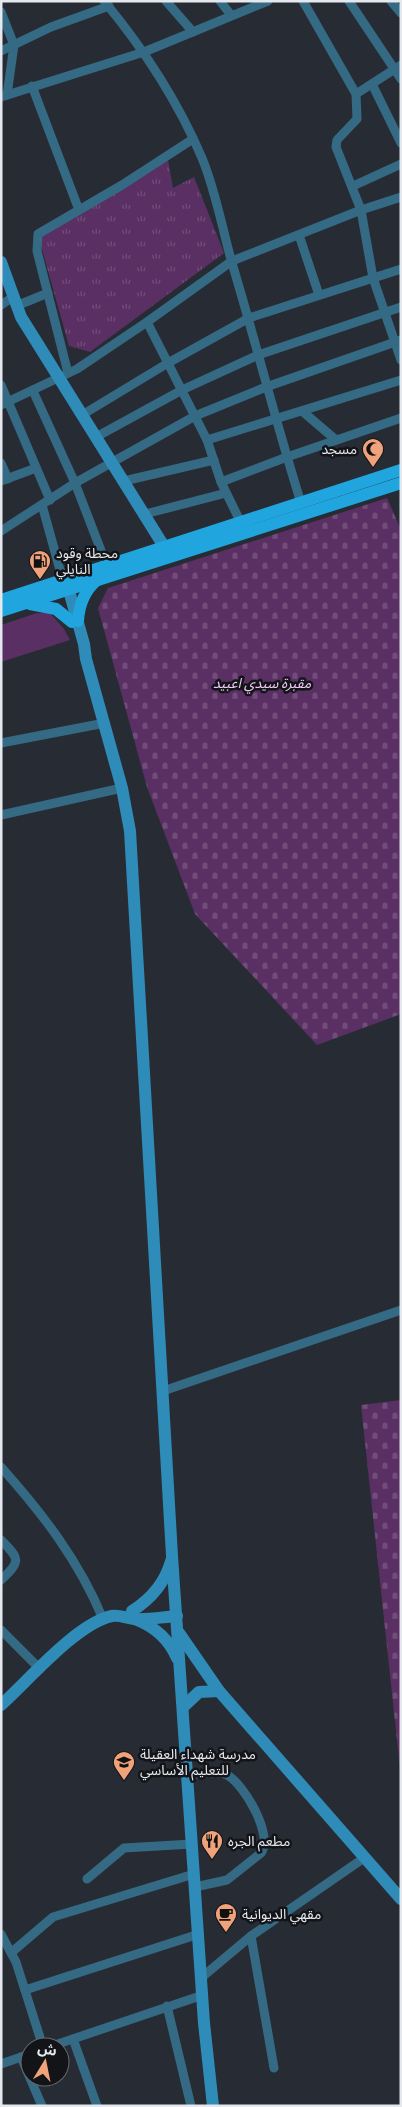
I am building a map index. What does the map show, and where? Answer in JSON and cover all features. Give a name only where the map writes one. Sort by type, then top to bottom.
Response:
[{"type":"main road","points":[[1,262],[15,302],[63,375],[82,415],[145,514],[164,548]]},
{"type":"main road","points":[[2,602],[401,470]]},
{"type":"main road","points":[[25,604],[63,583],[98,580],[401,482]]},
{"type":"main road","points":[[75,622],[80,603],[90,586],[98,580]]},
{"type":"main road","points":[[63,583],[105,723],[122,788],[130,831],[172,1556],[201,1978],[214,2106]]},
{"type":"main road","points":[[2,602],[56,609],[75,622]]},
{"type":"main road","points":[[130,1615],[155,1592],[166,1575],[172,1556]]},
{"type":"main road","points":[[2,1703],[78,1634],[103,1619],[176,1612]]},
{"type":"main road","points":[[130,1615],[150,1626],[164,1637],[174,1651],[180,1667]]},
{"type":"main road","points":[[178,1631],[219,1691],[401,1899]]},
{"type":"main road","points":[[183,1707],[199,1692],[219,1691]]},
{"type":"street","points":[[166,1],[194,32]]},
{"type":"street","points":[[220,1],[231,15]]},
{"type":"street","points":[[4,96],[144,52],[231,15],[246,5],[268,1]]},
{"type":"street","points":[[303,1],[356,94],[356,119],[336,144],[361,210],[373,278],[384,312],[398,341],[401,360]]},
{"type":"street","points":[[349,1],[398,67],[401,79]]},
{"type":"street","points":[[391,1],[401,13]]},
{"type":"street","points":[[1,51],[106,4],[144,52],[193,139],[209,176],[249,318],[266,387],[301,503]]},
{"type":"street","points":[[1,12],[14,45],[4,96]]},
{"type":"street","points":[[356,94],[398,67]]},
{"type":"street","points":[[372,84],[401,143]]},
{"type":"street","points":[[32,86],[79,210]]},
{"type":"street","points":[[63,375],[48,293],[37,251],[38,234],[193,139]]},
{"type":"street","points":[[353,186],[401,164]]},
{"type":"street","points":[[5,404],[63,375],[148,322],[232,262],[361,210],[401,197]]},
{"type":"street","points":[[299,235],[319,295]]},
{"type":"street","points":[[82,415],[168,363],[249,318],[401,269]]},
{"type":"street","points":[[1,305],[48,293]]},
{"type":"street","points":[[96,437],[182,390],[258,355],[401,307]]},
{"type":"street","points":[[148,322],[196,416],[207,440],[221,482],[242,524]]},
{"type":"street","points":[[1,531],[75,483],[196,416],[266,387],[398,341]]},
{"type":"street","points":[[207,440],[401,380]]},
{"type":"street","points":[[1,385],[5,404],[50,500]]},
{"type":"street","points":[[33,391],[75,483],[107,566]]},
{"type":"street","points":[[302,412],[336,440]]},
{"type":"street","points":[[221,482],[286,456],[401,418]]},
{"type":"street","points":[[124,481],[214,460]]},
{"type":"street","points":[[1,463],[5,480],[36,468]]},
{"type":"street","points":[[145,514],[226,493]]},
{"type":"street","points":[[42,505],[63,583]]},
{"type":"street","points":[[1,743],[105,723]]},
{"type":"street","points":[[1,815],[122,788]]},
{"type":"street","points":[[163,1391],[401,1310]]},
{"type":"street","points":[[1,1467],[63,1543],[86,1581],[103,1619]]},
{"type":"street","points":[[1,1540],[14,1553],[17,1559],[14,1568],[1,1580]]},
{"type":"street","points":[[1,1630],[40,1669]]},
{"type":"street","points":[[188,1775],[219,1773],[231,1778],[253,1807],[265,1838],[263,1850],[231,1878],[195,1887]]},
{"type":"street","points":[[87,1879],[124,1848],[192,1844]]},
{"type":"street","points":[[201,1978],[251,1936],[364,1858]]},
{"type":"street","points":[[12,1952],[53,1917],[194,1874]]},
{"type":"street","points":[[1,1934],[12,1952],[40,2037]]},
{"type":"street","points":[[25,1990],[199,1934]]},
{"type":"street","points":[[251,1936],[274,2068]]},
{"type":"street","points":[[70,2040],[203,1995]]},
{"type":"street","points":[[168,2006],[191,2106]]},
{"type":"street","points":[[73,2039],[97,2106]]},
{"type":"street","points":[[1,2064],[20,2057]]},
{"type":"street","points":[[36,2087],[42,2106]]},
{"type":"green space","points":[[168,160],[173,188],[194,177],[224,253],[90,352],[69,346],[38,235]]},
{"type":"green space","name":"مقبرة سيدي اعبيد","points":[[387,498],[401,530],[401,1014],[317,1045],[195,914],[147,787],[98,608],[108,588]]},
{"type":"green space","points":[[37,613],[50,613],[64,629],[70,640],[1,662],[1,625]]},
{"type":"green space","points":[[401,1400],[401,1777],[361,1405]]},
{"type":"place","name":"مسجد","points":[[373,468]]},
{"type":"place","name":"محطة وقود النايلي","points":[[40,580]]},
{"type":"place","name":"مدرسة شهداء العقيلة للتعليم الأساسي","points":[[124,1781]]},
{"type":"place","name":"مطعم الجره","points":[[212,1860]]},
{"type":"place","name":"مقهي الديوانية","points":[[226,1933]]}]
